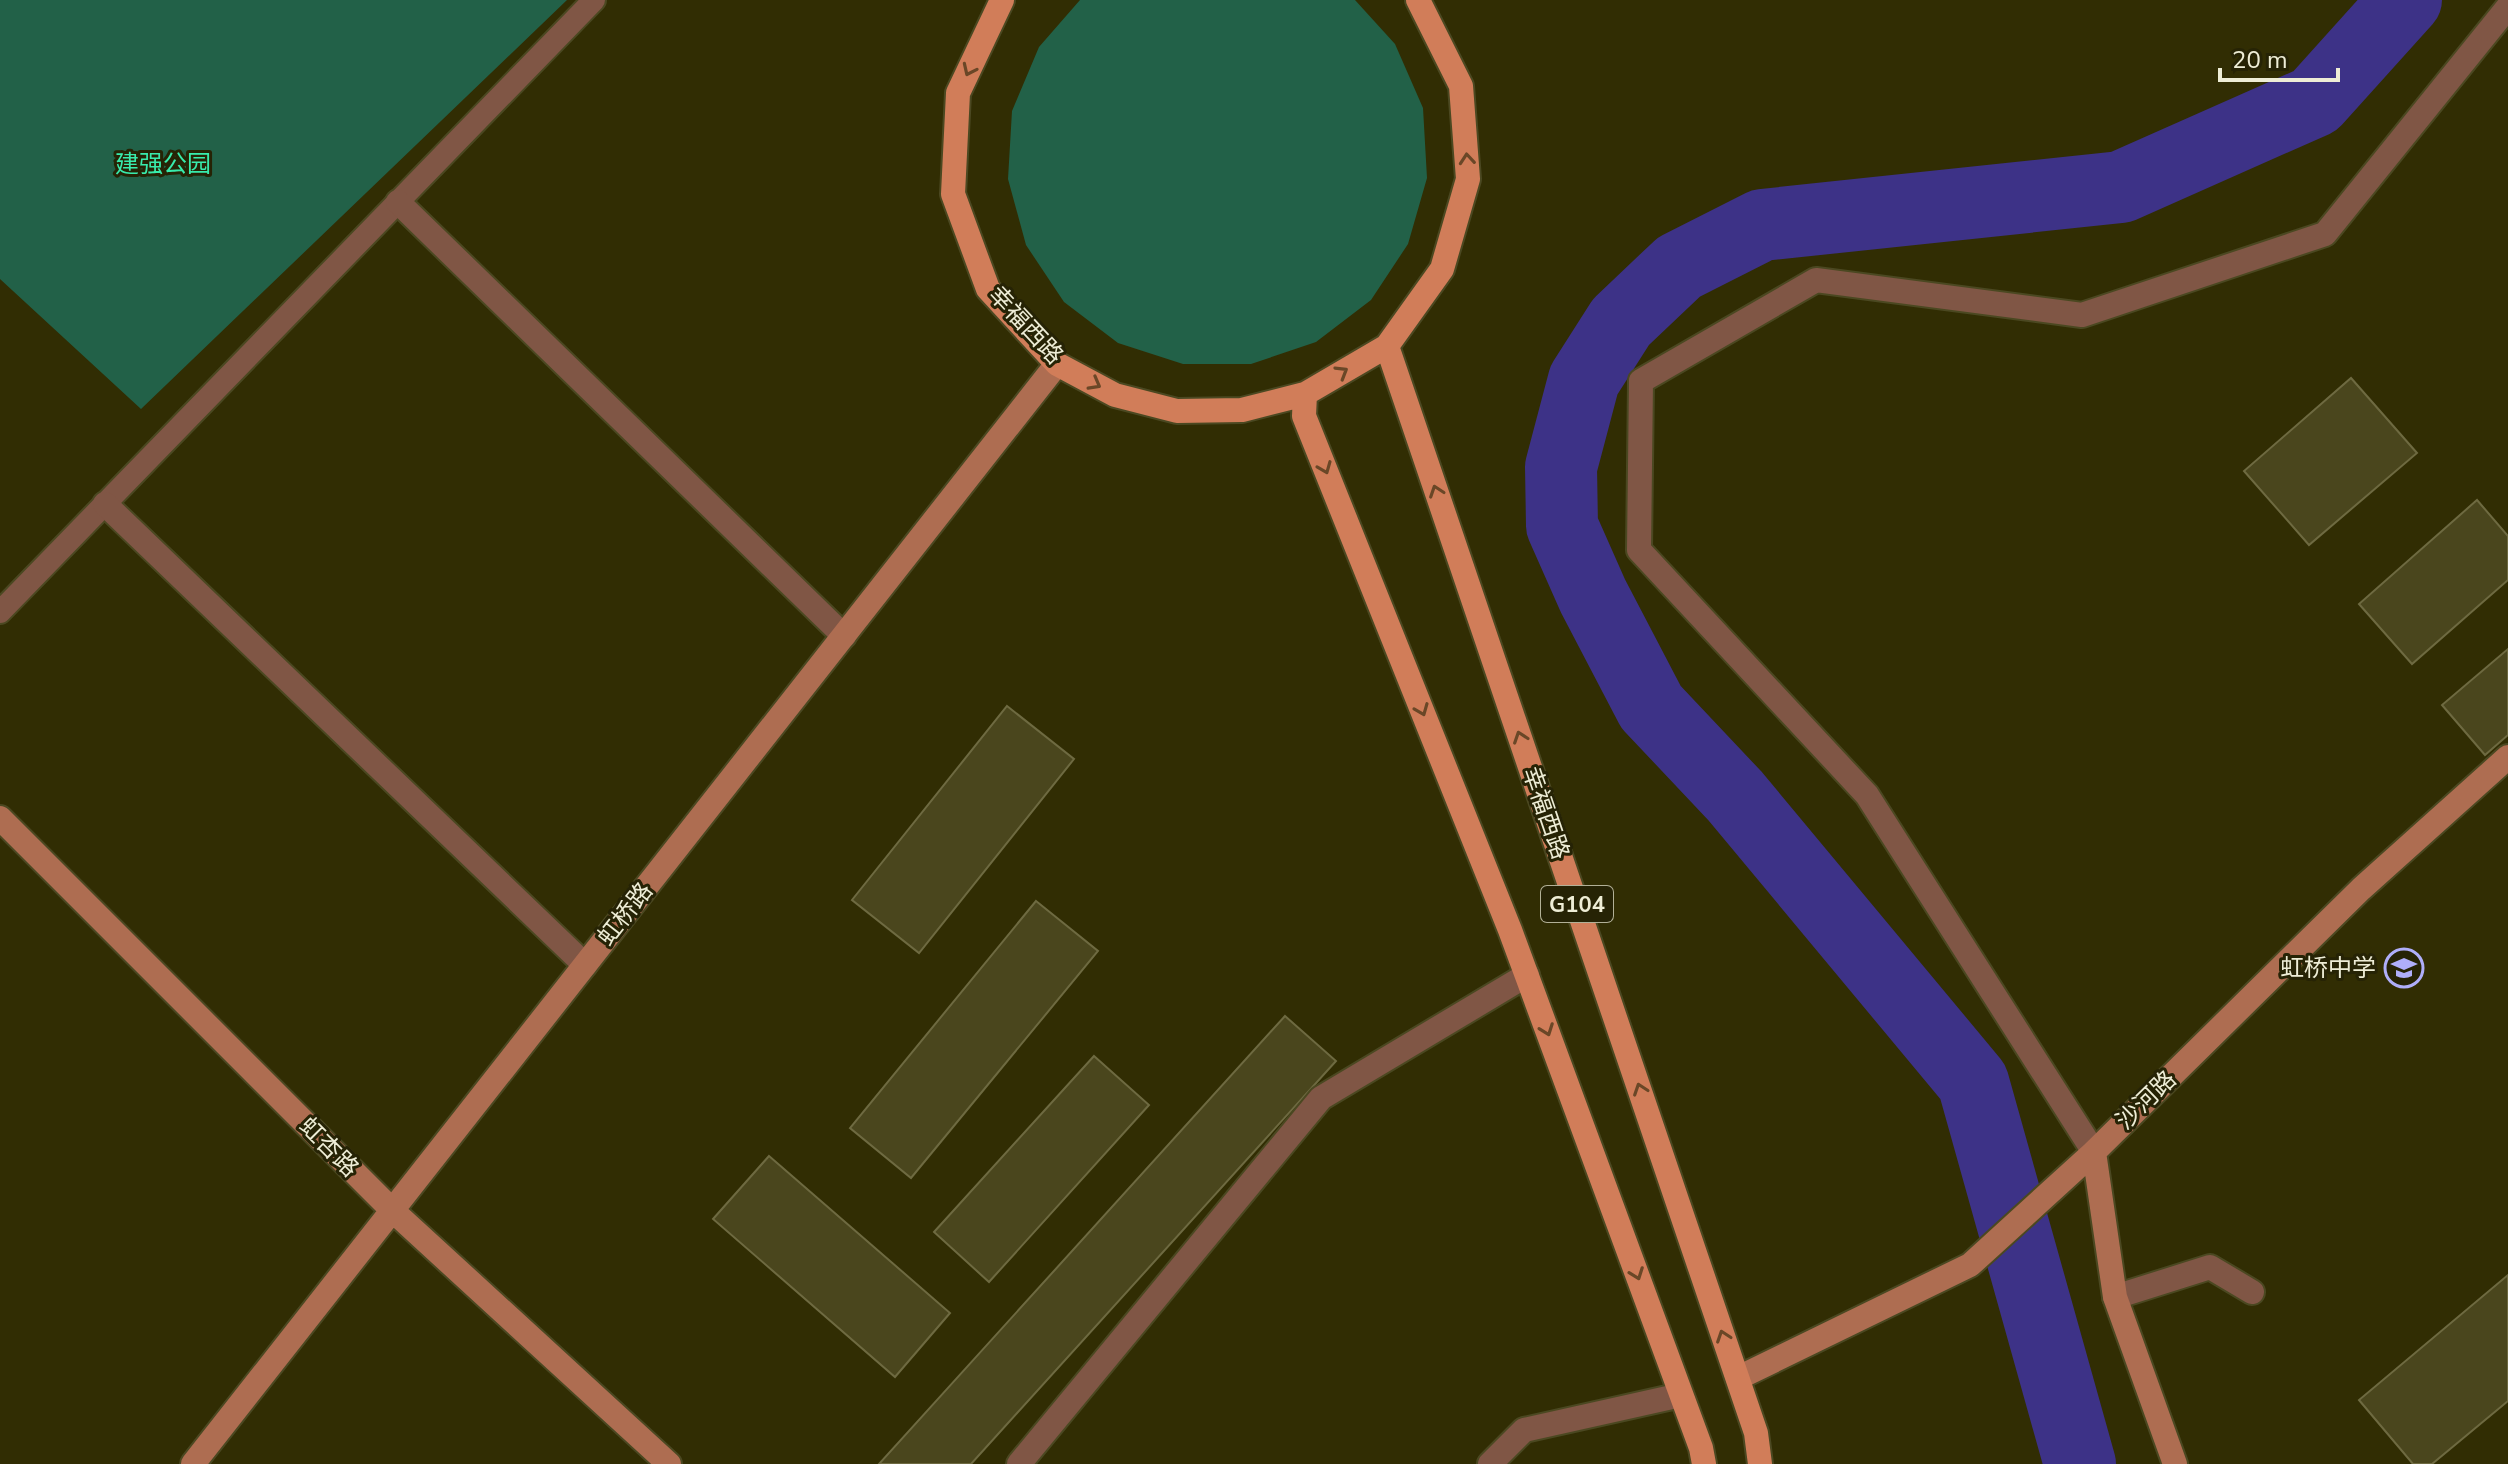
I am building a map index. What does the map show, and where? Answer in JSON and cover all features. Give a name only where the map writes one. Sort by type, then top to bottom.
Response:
[{"type":"main road","name":"幸福西路","points":[[1001,0],[958,93],[953,194],[988,289],[1057,364],[1115,395],[1177,411],[1242,410],[1305,394],[1387,346],[1442,269],[1468,179],[1461,86],[1421,1]]},
{"type":"main road","name":"幸福西路","points":[[1387,346],[1738,1378],[1756,1433],[1760,1464]]},
{"type":"main road","name":"G104","points":[[1305,394],[1304,416],[1527,975],[1701,1448],[1704,1464]]},
{"type":"street","points":[[2175,1464],[2115,1297],[2094,1152],[1867,795],[1639,550],[1641,381],[1816,280],[2082,315],[2325,234],[2508,7]]},
{"type":"street","points":[[398,202],[844,636]]},
{"type":"street","name":"虹桥路","points":[[193,1464],[1057,364]]},
{"type":"street","points":[[105,504],[585,965]]},
{"type":"street","name":"沙河路","points":[[1738,1378],[1970,1265],[2094,1152],[2361,889],[2508,757]]},
{"type":"street","name":"虹杏路","points":[[0,818],[392,1210],[669,1464]]},
{"type":"street","points":[[1019,1464],[1321,1098],[1527,975]]},
{"type":"street","points":[[2115,1297],[2210,1267],[2252,1292]]},
{"type":"street","points":[[1490,1464],[1524,1430],[1681,1395]]},
{"type":"lane","points":[[0,612],[594,0]]},
{"type":"green space","name":"建强公园","points":[[0,0],[567,0],[141,409],[0,279]]},
{"type":"green space","points":[[1080,0],[1355,0],[1395,44],[1423,108],[1427,178],[1408,244],[1371,300],[1316,342],[1251,364],[1183,364],[1118,343],[1064,302],[1026,245],[1008,179],[1012,111],[1039,47]]},
{"type":"building","points":[[2351,378],[2417,453],[2309,545],[2244,471]]},
{"type":"building","points":[[2477,500],[2508,536],[2508,580],[2412,664],[2359,604]]},
{"type":"building","points":[[2508,649],[2508,735],[2485,755],[2442,705]]},
{"type":"building","points":[[1007,706],[1074,759],[919,953],[852,900]]},
{"type":"building","points":[[1036,901],[1098,951],[911,1178],[850,1128]]},
{"type":"building","points":[[1285,1016],[1336,1061],[971,1464],[879,1464]]},
{"type":"building","points":[[1094,1056],[1149,1105],[989,1282],[934,1232]]},
{"type":"building","points":[[769,1156],[950,1313],[895,1377],[713,1219]]},
{"type":"building","points":[[2508,1275],[2508,1401],[2432,1464],[2413,1464],[2359,1400]]},
{"type":"waterway","points":[[2080,1464],[1973,1082],[1735,796],[1651,707],[1593,596],[1562,526],[1561,467],[1584,380],[1621,322],[1679,267],[1762,225],[2121,187],[2315,101],[2406,0]]},
{"type":"place","name":"虹桥中学","points":[[2404,968]]}]
